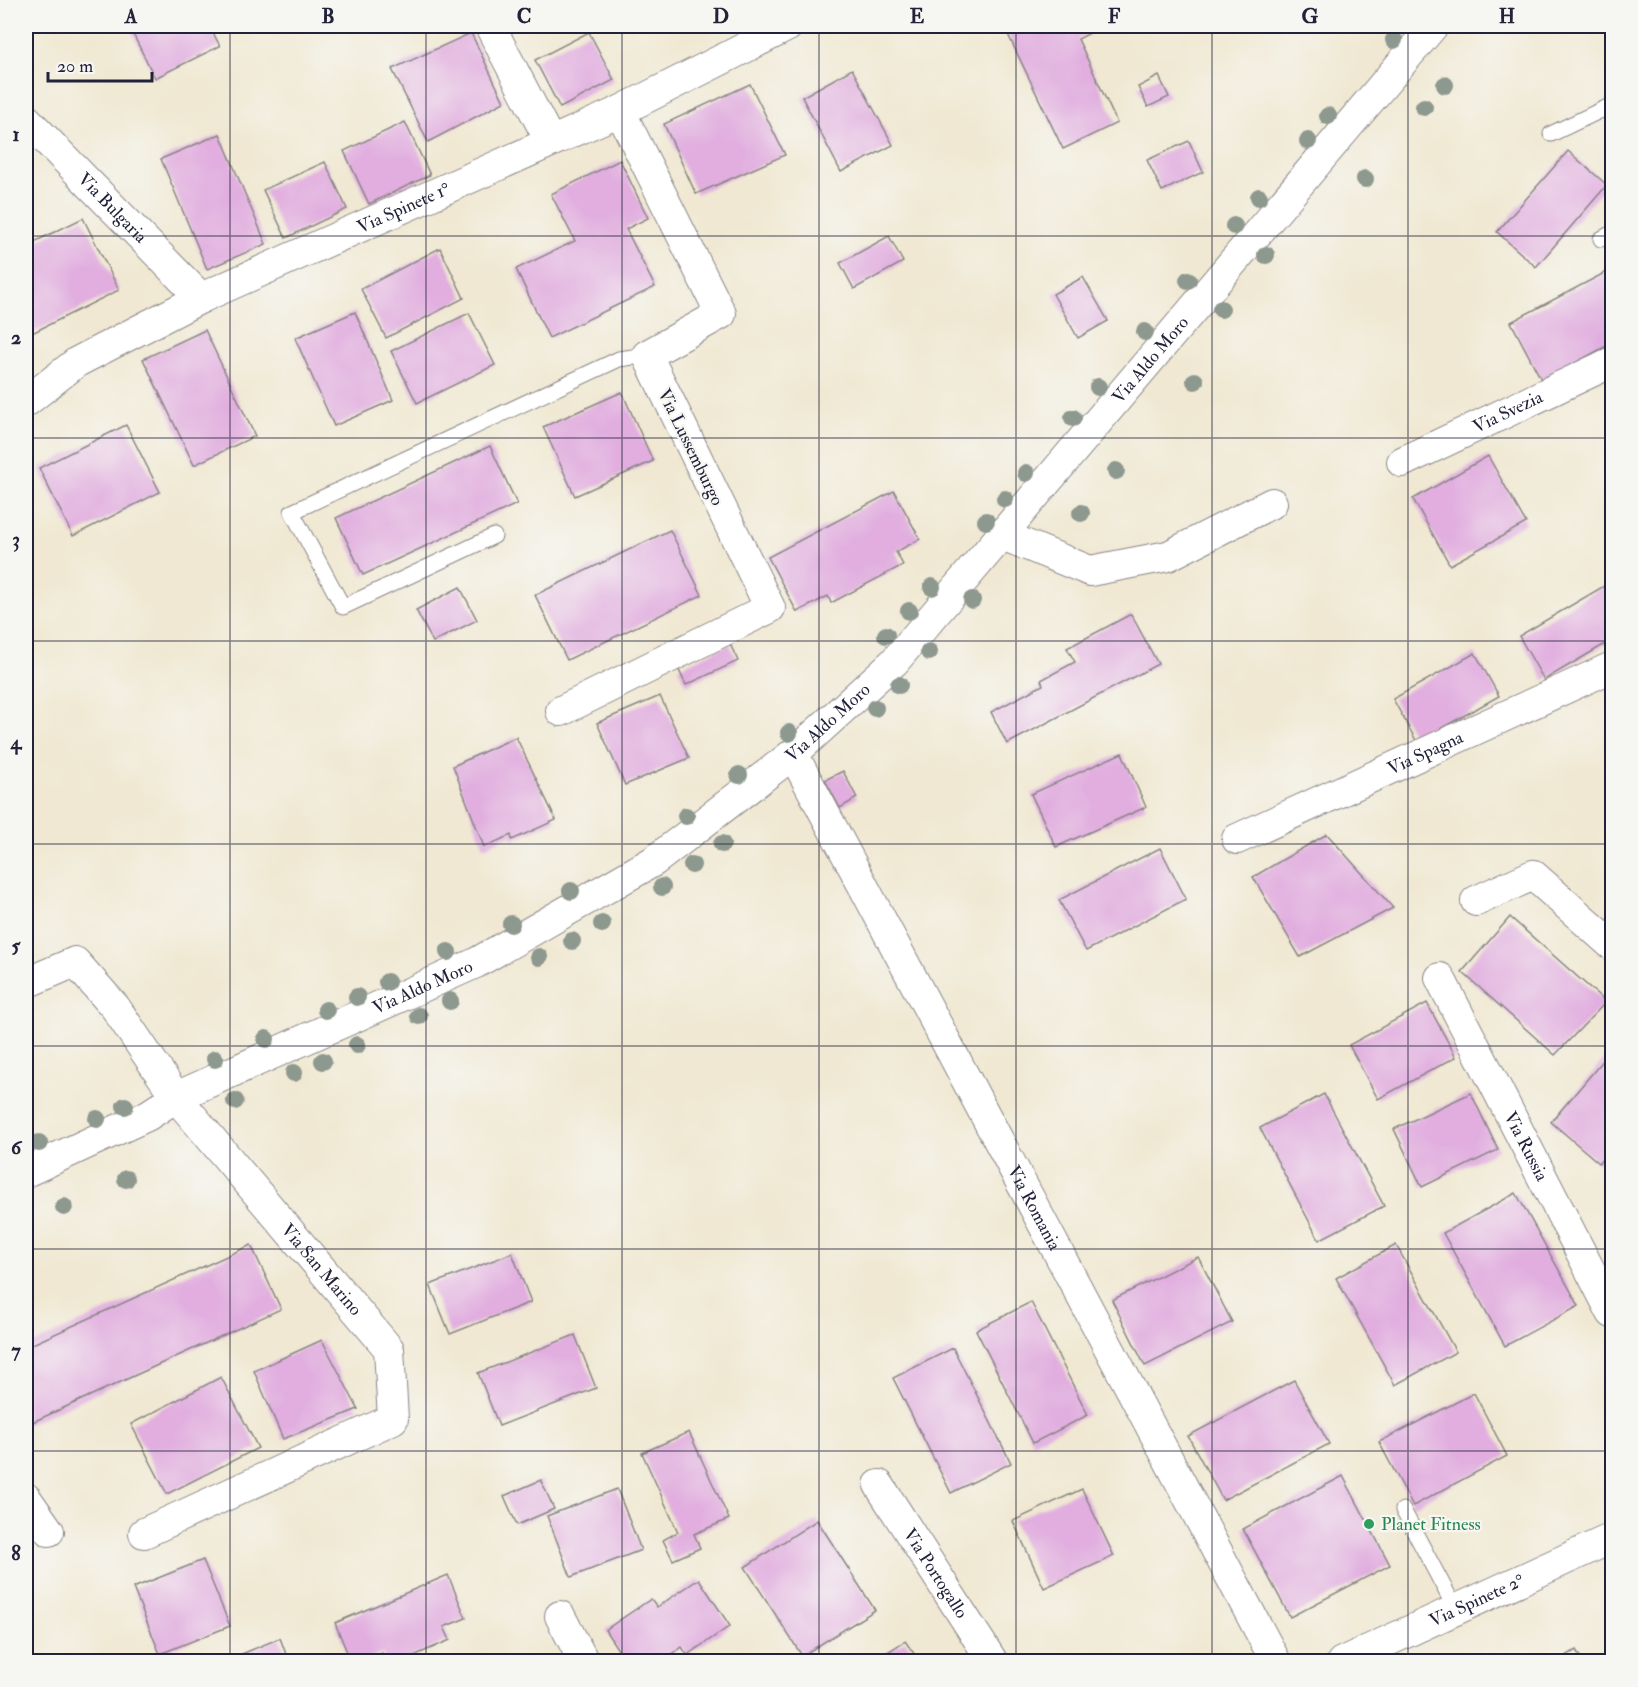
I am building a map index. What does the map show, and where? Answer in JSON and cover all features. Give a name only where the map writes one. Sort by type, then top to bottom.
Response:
[{"type":"street","points":[[490,26],[550,141]]},
{"type":"street","name":"Via Spinete 1°","points":[[26,402],[77,362],[201,298],[620,111],[788,26]]},
{"type":"street","name":"Via Aldo Moro","points":[[26,1172],[147,1116],[176,1097],[476,963],[654,861],[793,754],[894,662],[1432,26]]},
{"type":"street","points":[[620,111],[721,314],[647,355]]},
{"type":"street","name":"Via Bulgaria","points":[[26,119],[201,298]]},
{"type":"street","name":"Via Lussemburgo","points":[[561,711],[770,608],[647,355]]},
{"type":"street","name":"Via Svezia","points":[[1402,462],[1612,362]]},
{"type":"street","points":[[1000,534],[1090,571],[1168,556],[1272,503]]},
{"type":"street","name":"Via Spagna","points":[[1237,839],[1612,667]]},
{"type":"street","name":"Via Romania","points":[[793,754],[1276,1662]]},
{"type":"street","points":[[1476,901],[1533,875],[1612,945]]},
{"type":"street","name":"Via San Marino","points":[[26,983],[75,962],[116,1006],[176,1097],[389,1349],[393,1419],[144,1533]]},
{"type":"street","name":"Via Russia","points":[[1440,978],[1612,1313]]},
{"type":"street","name":"Via Portogallo","points":[[879,1485],[993,1662]]},
{"type":"street","points":[[26,1498],[49,1531]]},
{"type":"street","name":"Via Spinete 2°","points":[[1342,1662],[1455,1608],[1612,1538]]},
{"type":"street","points":[[560,1616],[584,1662]]},
{"type":"lane","points":[[1551,134],[1612,105]]},
{"type":"lane","points":[[494,536],[343,607],[292,512],[619,359],[647,355]]},
{"type":"lane","points":[[1403,1510],[1455,1608]]},
{"type":"building","points":[[129,26],[217,26],[211,29],[220,46],[155,78]]},
{"type":"building","points":[[1004,26],[1099,26],[1100,28],[1078,39],[1117,123],[1063,149]]},
{"type":"building","points":[[589,32],[614,80],[560,108],[535,60]]},
{"type":"building","points":[[471,33],[504,102],[428,142],[392,69]]},
{"type":"building","points":[[852,69],[893,145],[841,172],[802,97]]},
{"type":"building","points":[[1159,76],[1169,97],[1148,107],[1138,87]]},
{"type":"building","points":[[750,84],[785,155],[696,194],[664,124]]},
{"type":"building","points":[[405,122],[430,175],[369,204],[344,151]]},
{"type":"building","points":[[220,134],[266,244],[207,269],[161,159]]},
{"type":"building","points":[[1189,141],[1203,172],[1162,191],[1147,160]]},
{"type":"building","points":[[1568,151],[1607,185],[1536,267],[1497,232]]},
{"type":"building","points":[[620,160],[648,218],[626,229],[655,287],[549,338],[516,269],[575,241],[551,194]]},
{"type":"building","points":[[325,162],[347,209],[286,238],[263,190]]},
{"type":"building","points":[[83,218],[119,290],[26,336],[26,246]]},
{"type":"building","points":[[889,236],[903,262],[854,289],[840,263]]},
{"type":"building","points":[[440,248],[464,298],[386,338],[361,289]]},
{"type":"building","points":[[1612,269],[1612,343],[1542,381],[1511,322]]},
{"type":"building","points":[[1083,277],[1108,321],[1078,338],[1053,294]]},
{"type":"building","points":[[355,312],[393,400],[334,426],[295,338]]},
{"type":"building","points":[[469,313],[495,365],[417,403],[391,351]]},
{"type":"building","points":[[205,330],[255,436],[194,465],[143,359]]},
{"type":"building","points":[[622,392],[653,461],[575,496],[543,427]]},
{"type":"building","points":[[126,425],[160,492],[73,536],[39,468]]},
{"type":"building","points":[[490,446],[517,504],[363,575],[336,518]]},
{"type":"building","points":[[1488,456],[1526,523],[1450,565],[1413,499]]},
{"type":"building","points":[[894,491],[920,539],[896,552],[903,565],[831,603],[828,596],[797,612],[768,557]]},
{"type":"building","points":[[670,530],[702,595],[567,660],[535,595]]},
{"type":"building","points":[[1604,586],[1612,601],[1612,640],[1544,680],[1519,636]]},
{"type":"building","points":[[460,587],[477,620],[433,642],[416,610]]},
{"type":"building","points":[[1131,614],[1158,664],[1007,744],[991,712],[1043,685],[1041,680],[1075,662],[1067,648]]},
{"type":"building","points":[[730,644],[738,661],[686,685],[678,668]]},
{"type":"building","points":[[1475,653],[1499,696],[1417,742],[1393,699]]},
{"type":"building","points":[[660,696],[689,758],[625,785],[597,723]]},
{"type":"building","points":[[516,737],[556,820],[512,840],[511,835],[484,847],[453,766]]},
{"type":"building","points":[[1122,753],[1146,807],[1056,847],[1031,794]]},
{"type":"building","points":[[843,771],[857,798],[840,808],[825,780]]},
{"type":"building","points":[[1327,834],[1393,908],[1300,957],[1253,877]]},
{"type":"building","points":[[1160,848],[1186,899],[1086,951],[1059,900]]},
{"type":"building","points":[[1510,917],[1606,1002],[1555,1055],[1462,972]]},
{"type":"building","points":[[1427,1003],[1456,1057],[1378,1099],[1349,1045]]},
{"type":"building","points":[[1612,1050],[1612,1147],[1599,1163],[1551,1122]]},
{"type":"building","points":[[1471,1093],[1498,1150],[1422,1187],[1394,1129]]},
{"type":"building","points":[[1324,1094],[1384,1206],[1319,1240],[1260,1128]]},
{"type":"building","points":[[1516,1193],[1579,1306],[1505,1346],[1443,1233]]},
{"type":"building","points":[[251,1245],[281,1309],[26,1425],[26,1347]]},
{"type":"building","points":[[1396,1245],[1456,1352],[1395,1385],[1336,1278]]},
{"type":"building","points":[[512,1253],[531,1302],[450,1334],[430,1285]]},
{"type":"building","points":[[1198,1257],[1232,1322],[1145,1366],[1112,1300]]},
{"type":"building","points":[[1031,1302],[1088,1415],[1033,1443],[976,1330]]},
{"type":"building","points":[[575,1335],[596,1388],[499,1426],[478,1373]]},
{"type":"building","points":[[322,1340],[358,1409],[283,1439],[254,1371]]},
{"type":"building","points":[[953,1348],[1011,1463],[951,1493],[893,1378]]},
{"type":"building","points":[[221,1377],[258,1448],[167,1494],[131,1424]]},
{"type":"building","points":[[1294,1380],[1329,1444],[1223,1500],[1188,1436]]},
{"type":"building","points":[[1474,1393],[1507,1456],[1413,1506],[1379,1442]]},
{"type":"building","points":[[689,1432],[729,1519],[694,1534],[700,1548],[673,1560],[663,1540],[678,1532],[642,1453]]},
{"type":"building","points":[[1343,1476],[1390,1565],[1290,1617],[1243,1529]]},
{"type":"building","points":[[541,1480],[554,1509],[517,1525],[504,1496]]},
{"type":"building","points":[[617,1489],[641,1550],[571,1577],[547,1516]]},
{"type":"building","points":[[1082,1489],[1114,1556],[1044,1588],[1013,1521]]},
{"type":"building","points":[[817,1520],[875,1610],[802,1656],[745,1567]]},
{"type":"building","points":[[203,1560],[230,1626],[160,1654],[133,1588]]},
{"type":"building","points":[[448,1575],[466,1618],[444,1627],[450,1640],[400,1662],[385,1662],[382,1653],[363,1662],[351,1662],[335,1623]]},
{"type":"building","points":[[699,1579],[730,1626],[687,1655],[682,1647],[661,1662],[626,1662],[605,1630],[651,1599],[657,1607]]},
{"type":"building","points":[[280,1638],[289,1662],[225,1662],[225,1661]]},
{"type":"building","points":[[905,1641],[920,1662],[872,1662]]},
{"type":"building","points":[[1576,1650],[1583,1662],[1556,1662]]},
{"type":"place","name":"Planet Fitness","points":[[1369,1524]]}]
